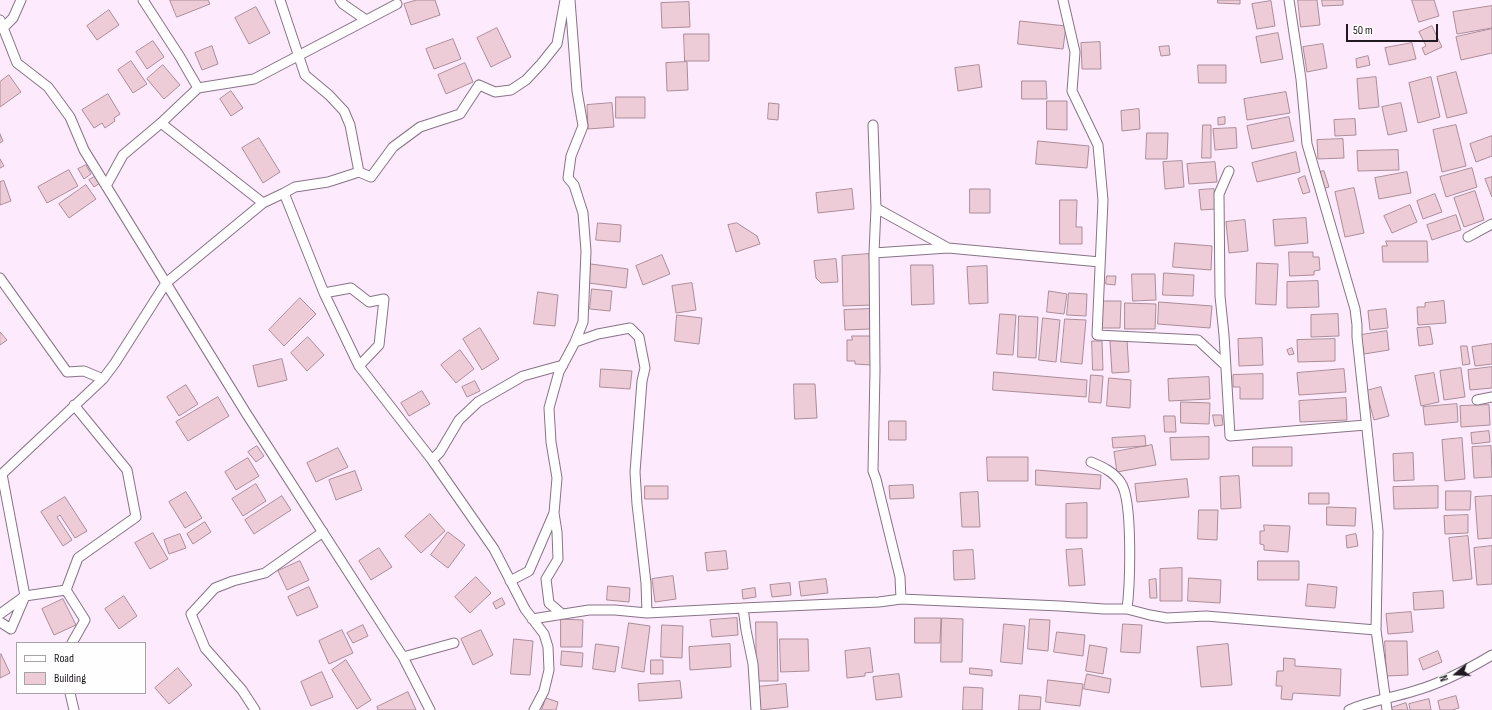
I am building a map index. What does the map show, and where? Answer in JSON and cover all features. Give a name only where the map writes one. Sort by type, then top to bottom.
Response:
[{"type":"street","points":[[21,0],[13,18],[1,24],[17,63],[48,87],[70,117],[84,150],[250,419],[403,657],[430,710]]},
{"type":"street","points":[[143,0],[198,88]]},
{"type":"street","points":[[280,0],[305,75],[329,95],[344,111],[350,125],[359,172]]},
{"type":"street","points":[[340,0],[343,4],[366,20]]},
{"type":"street","points":[[0,622],[11,629],[25,596],[1,474],[103,379],[115,363],[166,283],[263,203],[295,187],[328,182],[359,172],[371,177],[393,147],[420,127],[460,114],[479,85],[495,92],[511,90],[526,80],[557,44],[565,0]]},
{"type":"street","points":[[562,614],[549,603],[546,579],[558,559],[557,532],[554,513],[557,478],[551,442],[549,408],[559,372],[575,342],[583,322],[586,251],[583,213],[574,185],[568,178],[571,156],[583,126],[577,91],[570,0]]},
{"type":"street","points":[[1063,0],[1075,52],[1072,91],[1098,145],[1103,200],[1097,335],[1198,340],[1226,366]]},
{"type":"street","points":[[1289,0],[1301,79],[1307,144],[1355,310],[1378,531],[1376,630],[1386,699],[1386,710]]},
{"type":"street","points":[[106,186],[123,155],[162,123],[198,88],[254,79],[397,4]]},
{"type":"street","points":[[162,123],[263,203]]},
{"type":"street","points":[[873,125],[876,208],[874,253],[876,371],[873,471],[900,577],[901,599]]},
{"type":"street","points":[[1229,171],[1219,194],[1220,296],[1230,436],[1366,425]]},
{"type":"street","points":[[284,193],[324,292],[359,366],[432,460],[494,549],[525,609],[544,634],[548,647],[549,670],[544,691],[534,710]]},
{"type":"street","points":[[876,208],[948,248]]},
{"type":"street","points":[[1468,237],[1492,224]]},
{"type":"street","points":[[874,253],[948,248],[1100,262]]},
{"type":"street","points":[[0,278],[67,372],[84,371],[103,379]]},
{"type":"street","points":[[324,292],[351,288],[369,302],[384,299],[379,346],[359,366]]},
{"type":"street","points":[[575,342],[598,334],[630,328],[639,337],[645,368],[642,382],[635,472],[646,582],[647,613]]},
{"type":"street","points":[[432,460],[440,452],[459,420],[478,402],[523,376],[563,365]]},
{"type":"street","points":[[1477,400],[1492,397]]},
{"type":"street","points":[[66,590],[78,558],[136,517],[127,470],[74,405]]},
{"type":"street","points":[[1092,462],[1111,472],[1121,483],[1126,493],[1129,558],[1128,609]]},
{"type":"street","points":[[510,581],[529,571],[554,513]]},
{"type":"street","points":[[255,710],[242,690],[205,648],[191,614],[216,588],[233,581],[265,573],[323,532]]},
{"type":"street","points":[[0,614],[25,596],[66,590]]},
{"type":"street","points":[[66,590],[85,620],[73,642]]},
{"type":"street","points":[[532,619],[589,610],[615,610],[647,613],[878,602],[901,599],[1128,609],[1150,616],[1167,618],[1206,616],[1376,630]]},
{"type":"street","points":[[743,608],[753,664],[756,710]]},
{"type":"street","points":[[403,657],[454,643]]},
{"type":"street","points":[[1349,710],[1358,706],[1416,691],[1462,673],[1492,655]]},
{"type":"street","points":[[70,694],[74,710]]},
{"type":"building","points":[[170,0],[208,0],[210,4],[177,17]]},
{"type":"building","points":[[417,0],[435,0],[440,15],[411,25],[404,4]]},
{"type":"building","points":[[1218,0],[1240,0],[1240,4],[1218,3]]},
{"type":"building","points":[[1298,0],[1317,0],[1320,25],[1301,27]]},
{"type":"building","points":[[1322,0],[1343,0],[1343,5],[1323,6]]},
{"type":"building","points":[[1412,0],[1434,0],[1439,16],[1419,22]]},
{"type":"building","points":[[1271,1],[1275,26],[1257,29],[1252,4]]},
{"type":"building","points":[[689,2],[690,27],[662,28],[661,3]]},
{"type":"building","points":[[1492,6],[1492,28],[1457,34],[1453,12]]},
{"type":"building","points":[[256,7],[270,33],[249,44],[235,18]]},
{"type":"building","points":[[109,10],[119,25],[97,40],[87,26]]},
{"type":"building","points":[[1020,21],[1066,26],[1063,49],[1018,44]]},
{"type":"building","points":[[1432,26],[1442,47],[1425,55],[1422,48],[1426,46],[1419,32]]},
{"type":"building","points":[[497,28],[511,57],[491,67],[477,38]]},
{"type":"building","points":[[1492,29],[1492,53],[1461,60],[1456,37]]},
{"type":"building","points":[[1278,33],[1283,59],[1261,63],[1256,37]]},
{"type":"building","points":[[684,34],[709,34],[709,61],[685,61]]},
{"type":"building","points":[[453,39],[461,59],[434,69],[426,49]]},
{"type":"building","points":[[153,41],[164,57],[147,69],[136,52]]},
{"type":"building","points":[[1100,42],[1101,69],[1082,69],[1081,43]]},
{"type":"building","points":[[1412,43],[1416,59],[1389,65],[1385,48]]},
{"type":"building","points":[[1323,44],[1327,68],[1307,72],[1303,47]]},
{"type":"building","points":[[212,46],[218,64],[202,70],[195,53]]},
{"type":"building","points":[[1169,46],[1170,55],[1161,56],[1159,47]]},
{"type":"building","points":[[1368,56],[1370,65],[1357,68],[1356,59]]},
{"type":"building","points":[[131,61],[147,84],[133,93],[118,70]]},
{"type":"building","points":[[687,62],[688,90],[667,91],[666,63]]},
{"type":"building","points":[[465,63],[473,82],[446,94],[438,75]]},
{"type":"building","points":[[163,65],[180,85],[164,99],[147,79]]},
{"type":"building","points":[[979,65],[982,87],[958,91],[955,68]]},
{"type":"building","points":[[1198,65],[1226,65],[1226,83],[1199,83]]},
{"type":"building","points":[[1456,72],[1467,113],[1447,118],[1437,77]]},
{"type":"building","points":[[9,75],[21,92],[0,107],[0,82]]},
{"type":"building","points":[[1376,77],[1379,107],[1359,109],[1357,79]]},
{"type":"building","points":[[1431,77],[1440,117],[1418,123],[1409,83]]},
{"type":"building","points":[[1022,81],[1046,81],[1047,99],[1022,99]]},
{"type":"building","points":[[231,91],[243,108],[231,116],[220,99]]},
{"type":"building","points":[[1286,92],[1290,113],[1247,120],[1244,99]]},
{"type":"building","points":[[108,94],[120,114],[114,118],[115,121],[105,128],[102,123],[94,128],[82,110]]},
{"type":"building","points":[[616,97],[645,97],[645,118],[616,118]]},
{"type":"building","points":[[1047,101],[1067,101],[1067,130],[1047,129]]},
{"type":"building","points":[[612,103],[614,127],[588,129],[587,105]]},
{"type":"building","points":[[769,103],[779,104],[778,120],[768,119]]},
{"type":"building","points":[[1401,103],[1407,131],[1388,135],[1382,107]]},
{"type":"building","points":[[1139,109],[1140,129],[1122,131],[1121,111]]},
{"type":"building","points":[[1225,117],[1225,124],[1218,125],[1218,118]]},
{"type":"building","points":[[1289,117],[1294,141],[1252,149],[1247,126]]},
{"type":"building","points":[[1355,119],[1356,135],[1335,136],[1334,120]]},
{"type":"building","points":[[1203,125],[1211,125],[1211,158],[1202,158]]},
{"type":"building","points":[[1456,125],[1466,166],[1442,172],[1433,130]]},
{"type":"building","points":[[1236,128],[1237,148],[1215,150],[1213,129]]},
{"type":"building","points":[[1147,133],[1168,133],[1167,159],[1146,159]]},
{"type":"building","points":[[0,134],[3,141],[0,143]]},
{"type":"building","points":[[1492,136],[1492,156],[1476,162],[1470,144]]},
{"type":"building","points":[[259,138],[280,172],[263,183],[242,148]]},
{"type":"building","points":[[1343,139],[1344,158],[1318,159],[1317,140]]},
{"type":"building","points":[[1038,141],[1089,146],[1087,168],[1036,164]]},
{"type":"building","points":[[1398,150],[1399,170],[1358,171],[1357,151]]},
{"type":"building","points":[[1296,152],[1300,172],[1257,182],[1252,163]]},
{"type":"building","points":[[0,159],[4,166],[0,168]]},
{"type":"building","points":[[1182,161],[1184,187],[1165,189],[1163,162]]},
{"type":"building","points":[[1215,162],[1217,182],[1189,184],[1187,164]]},
{"type":"building","points":[[86,165],[91,174],[84,179],[78,169]]},
{"type":"building","points":[[1472,168],[1477,187],[1446,197],[1440,177]]},
{"type":"building","points":[[69,170],[78,186],[47,203],[38,187]]},
{"type":"building","points":[[1324,171],[1329,187],[1322,189],[1316,173]]},
{"type":"building","points":[[1407,172],[1411,193],[1379,199],[1375,178]]},
{"type":"building","points":[[96,176],[100,183],[94,187],[89,180]]},
{"type":"building","points":[[1305,176],[1310,192],[1303,194],[1298,179]]},
{"type":"building","points":[[1492,177],[1492,197],[1485,179]]},
{"type":"building","points":[[4,181],[11,201],[0,205],[0,182]]},
{"type":"building","points":[[86,185],[96,199],[69,218],[59,204]]},
{"type":"building","points":[[1354,188],[1364,233],[1345,237],[1335,192]]},
{"type":"building","points":[[852,189],[854,209],[818,213],[816,193]]},
{"type":"building","points":[[970,189],[990,189],[990,213],[970,213]]},
{"type":"building","points":[[1214,189],[1216,209],[1201,210],[1199,190]]},
{"type":"building","points":[[1475,191],[1484,220],[1464,227],[1454,198]]},
{"type":"building","points":[[1435,194],[1442,212],[1423,219],[1417,201]]},
{"type":"building","points":[[1060,200],[1077,200],[1076,227],[1082,227],[1082,244],[1060,244]]},
{"type":"building","points":[[1410,205],[1417,222],[1392,233],[1384,216]]},
{"type":"building","points":[[1456,215],[1461,230],[1432,240],[1427,225]]},
{"type":"building","points":[[1306,218],[1308,243],[1275,246],[1273,220]]},
{"type":"building","points":[[1245,220],[1248,251],[1229,253],[1226,222]]},
{"type":"building","points":[[598,223],[621,225],[620,242],[596,240]]},
{"type":"building","points":[[737,223],[757,236],[760,244],[736,252],[728,225]]},
{"type":"building","points":[[1386,241],[1427,241],[1428,262],[1383,262],[1382,246],[1387,246]]},
{"type":"building","points":[[1175,243],[1212,246],[1211,270],[1173,267]]},
{"type":"building","points":[[1289,252],[1313,252],[1313,257],[1319,257],[1320,270],[1314,271],[1314,275],[1290,276]]},
{"type":"building","points":[[869,254],[873,305],[843,306],[842,256]]},
{"type":"building","points":[[662,255],[670,274],[643,285],[636,266]]},
{"type":"building","points":[[836,259],[838,282],[821,283],[816,278],[814,261]]},
{"type":"building","points":[[1257,263],[1278,264],[1276,305],[1256,304]]},
{"type":"building","points":[[591,264],[628,269],[626,288],[589,283]]},
{"type":"building","points":[[911,265],[933,265],[934,304],[912,305]]},
{"type":"building","points":[[987,266],[988,303],[969,304],[967,267]]},
{"type":"building","points":[[1164,273],[1194,275],[1193,296],[1163,295]]},
{"type":"building","points":[[1132,274],[1155,274],[1156,300],[1133,301]]},
{"type":"building","points":[[1107,276],[1116,276],[1115,285],[1106,284]]},
{"type":"building","points":[[1318,281],[1319,307],[1287,308],[1287,282]]},
{"type":"building","points":[[692,283],[696,310],[676,313],[672,286]]},
{"type":"building","points":[[592,289],[612,291],[610,311],[590,309]]},
{"type":"building","points":[[1049,291],[1067,294],[1064,314],[1047,312]]},
{"type":"building","points":[[538,292],[558,295],[555,326],[534,324]]},
{"type":"building","points":[[1069,293],[1087,294],[1086,316],[1067,315]]},
{"type":"building","points":[[300,298],[316,314],[284,346],[269,330]]},
{"type":"building","points":[[1103,301],[1121,301],[1120,328],[1102,328]]},
{"type":"building","points":[[1444,301],[1446,323],[1418,325],[1417,307],[1425,307],[1425,303]]},
{"type":"building","points":[[1159,302],[1212,306],[1210,328],[1158,324]]},
{"type":"building","points":[[1125,303],[1156,304],[1155,329],[1125,329]]},
{"type":"building","points":[[870,309],[870,329],[845,330],[844,310]]},
{"type":"building","points":[[1386,309],[1388,328],[1370,330],[1368,311]]},
{"type":"building","points":[[1000,314],[1016,315],[1013,355],[997,354]]},
{"type":"building","points":[[1338,314],[1339,336],[1311,337],[1311,315]]},
{"type":"building","points":[[677,315],[702,318],[699,344],[675,341]]},
{"type":"building","points":[[1019,316],[1038,317],[1036,358],[1018,357]]},
{"type":"building","points":[[1043,318],[1060,320],[1056,362],[1039,360]]},
{"type":"building","points":[[1065,319],[1086,320],[1082,364],[1061,362]]},
{"type":"building","points":[[1430,327],[1433,344],[1419,346],[1417,328]]},
{"type":"building","points":[[480,328],[499,359],[482,370],[463,339]]},
{"type":"building","points":[[1387,331],[1389,350],[1364,354],[1361,335]]},
{"type":"building","points":[[0,332],[7,340],[0,345]]},
{"type":"building","points":[[852,336],[872,336],[871,365],[855,364],[855,361],[847,361],[847,340],[852,340]]},
{"type":"building","points":[[308,337],[324,355],[307,371],[291,353]]},
{"type":"building","points":[[1262,338],[1263,365],[1239,366],[1238,339]]},
{"type":"building","points":[[1335,339],[1335,361],[1298,362],[1297,340]]},
{"type":"building","points":[[1127,340],[1129,372],[1112,373],[1110,341]]},
{"type":"building","points":[[1092,341],[1102,341],[1103,370],[1093,370]]},
{"type":"building","points":[[1492,344],[1492,364],[1475,366],[1472,347]]},
{"type":"building","points":[[1461,346],[1467,346],[1470,364],[1463,365]]},
{"type":"building","points":[[1292,348],[1294,354],[1289,355],[1287,350]]},
{"type":"building","points":[[460,350],[474,369],[456,383],[441,365]]},
{"type":"building","points":[[282,359],[287,380],[258,387],[253,366]]},
{"type":"building","points":[[1492,367],[1492,388],[1470,390],[1468,370]]},
{"type":"building","points":[[1461,368],[1465,397],[1444,400],[1440,371]]},
{"type":"building","points":[[601,369],[632,371],[630,389],[600,387]]},
{"type":"building","points":[[1344,369],[1346,392],[1299,395],[1297,373]]},
{"type":"building","points":[[994,372],[1087,380],[1086,397],[993,390]]},
{"type":"building","points":[[1434,373],[1439,402],[1421,406],[1415,376]]},
{"type":"building","points":[[1263,374],[1263,399],[1240,399],[1240,387],[1233,387],[1233,375]]},
{"type":"building","points":[[1091,375],[1103,376],[1101,403],[1089,402]]},
{"type":"building","points":[[1209,377],[1210,399],[1169,401],[1168,379]]},
{"type":"building","points":[[1109,378],[1131,380],[1130,408],[1107,406]]},
{"type":"building","points":[[475,381],[480,391],[467,397],[462,387]]},
{"type":"building","points":[[794,384],[815,384],[817,418],[795,419]]},
{"type":"building","points":[[186,385],[198,404],[179,416],[167,397]]},
{"type":"building","points":[[1381,387],[1389,416],[1374,420],[1366,391]]},
{"type":"building","points":[[422,391],[430,404],[409,416],[401,403]]},
{"type":"building","points":[[218,397],[229,416],[188,441],[176,422]]},
{"type":"building","points":[[1346,398],[1347,420],[1300,422],[1299,401]]},
{"type":"building","points":[[1181,402],[1210,403],[1209,424],[1181,423]]},
{"type":"building","points":[[1457,404],[1458,422],[1425,425],[1423,407]]},
{"type":"building","points":[[1489,405],[1490,425],[1461,427],[1460,406]]},
{"type":"building","points":[[1213,415],[1222,415],[1223,425],[1215,426]]},
{"type":"building","points":[[1164,416],[1175,416],[1176,432],[1165,432]]},
{"type":"building","points":[[889,421],[906,421],[906,440],[889,440]]},
{"type":"building","points":[[1489,431],[1490,442],[1472,444],[1471,433]]},
{"type":"building","points":[[1145,436],[1146,446],[1113,448],[1112,438]]},
{"type":"building","points":[[1209,437],[1209,459],[1171,460],[1170,438]]},
{"type":"building","points":[[1462,438],[1465,479],[1445,481],[1442,440]]},
{"type":"building","points":[[1152,445],[1156,465],[1117,472],[1114,452]]},
{"type":"building","points":[[257,446],[264,456],[256,462],[248,452]]},
{"type":"building","points":[[1491,446],[1492,477],[1474,478],[1472,447]]},
{"type":"building","points":[[1253,447],[1292,447],[1292,466],[1253,466]]},
{"type":"building","points":[[338,448],[348,467],[316,482],[307,463]]},
{"type":"building","points":[[1413,453],[1414,480],[1394,481],[1393,454]]},
{"type":"building","points":[[987,457],[1028,457],[1028,481],[988,481]]},
{"type":"building","points":[[248,458],[259,476],[236,490],[225,472]]},
{"type":"building","points":[[1036,470],[1101,475],[1100,489],[1036,485]]},
{"type":"building","points":[[355,471],[362,490],[336,500],[329,480]]},
{"type":"building","points":[[1239,476],[1241,508],[1221,509],[1220,477]]},
{"type":"building","points":[[1187,479],[1189,497],[1137,502],[1135,484]]},
{"type":"building","points":[[256,484],[266,501],[243,516],[232,499]]},
{"type":"building","points":[[913,485],[914,498],[890,499],[889,486]]},
{"type":"building","points":[[645,486],[668,486],[668,499],[645,499]]},
{"type":"building","points":[[1438,486],[1438,508],[1394,509],[1393,487]]},
{"type":"building","points":[[1446,491],[1471,491],[1470,510],[1446,510]]},
{"type":"building","points":[[186,492],[202,518],[185,528],[169,502]]},
{"type":"building","points":[[978,492],[980,527],[962,527],[960,493]]},
{"type":"building","points":[[1309,493],[1329,493],[1329,504],[1309,504]]},
{"type":"building","points":[[282,496],[291,510],[254,534],[245,520]]},
{"type":"building","points":[[1492,496],[1492,538],[1478,539],[1475,497]]},
{"type":"building","points":[[65,497],[87,531],[75,538],[60,515],[57,517],[72,540],[63,546],[41,512]]},
{"type":"building","points":[[1087,503],[1087,538],[1066,538],[1066,504]]},
{"type":"building","points":[[1327,507],[1356,508],[1355,526],[1327,525]]},
{"type":"building","points":[[1199,510],[1218,510],[1217,540],[1198,539]]},
{"type":"building","points":[[430,514],[445,531],[421,553],[405,536]]},
{"type":"building","points":[[1468,515],[1468,533],[1445,534],[1444,516]]},
{"type":"building","points":[[205,522],[211,532],[193,544],[187,534]]},
{"type":"building","points":[[1264,525],[1290,526],[1288,552],[1264,550],[1264,545],[1260,544],[1260,531],[1264,531]]},
{"type":"building","points":[[448,532],[465,545],[448,568],[431,555]]},
{"type":"building","points":[[153,533],[168,559],[150,569],[135,543]]},
{"type":"building","points":[[180,534],[186,548],[169,554],[164,540]]},
{"type":"building","points":[[1356,534],[1358,546],[1347,548],[1346,536]]},
{"type":"building","points":[[1468,536],[1472,579],[1453,581],[1449,538]]},
{"type":"building","points":[[1492,546],[1492,584],[1477,585],[1474,548]]},
{"type":"building","points":[[379,548],[392,567],[371,580],[359,561]]},
{"type":"building","points":[[1082,549],[1085,585],[1069,586],[1066,550]]},
{"type":"building","points":[[973,550],[975,579],[954,580],[953,551]]},
{"type":"building","points":[[726,551],[728,569],[707,571],[705,553]]},
{"type":"building","points":[[300,561],[309,580],[287,590],[278,571]]},
{"type":"building","points":[[1258,561],[1299,561],[1299,580],[1258,580]]},
{"type":"building","points":[[1182,568],[1182,601],[1160,601],[1160,569]]},
{"type":"building","points":[[673,576],[676,599],[655,602],[652,579]]},
{"type":"building","points":[[476,577],[491,593],[470,613],[455,597]]},
{"type":"building","points":[[1189,578],[1221,580],[1220,603],[1188,601]]},
{"type":"building","points":[[826,579],[828,593],[801,596],[799,582]]},
{"type":"building","points":[[1156,579],[1157,598],[1150,598],[1149,580]]},
{"type":"building","points":[[790,583],[791,595],[772,597],[770,585]]},
{"type":"building","points":[[1308,584],[1337,587],[1335,608],[1306,606]]},
{"type":"building","points":[[608,586],[630,588],[629,602],[607,600]]},
{"type":"building","points":[[309,587],[318,607],[297,616],[288,597]]},
{"type":"building","points":[[755,588],[756,597],[743,599],[742,590]]},
{"type":"building","points":[[1443,591],[1444,608],[1414,610],[1413,593]]},
{"type":"building","points":[[124,596],[137,616],[119,629],[105,609]]},
{"type":"building","points":[[502,598],[505,604],[496,609],[493,603]]},
{"type":"building","points":[[63,599],[76,625],[54,635],[42,609]]},
{"type":"building","points":[[1411,612],[1413,632],[1388,634],[1386,614]]},
{"type":"building","points":[[737,618],[738,635],[712,637],[710,620]]},
{"type":"building","points":[[915,618],[941,618],[940,643],[915,643]]},
{"type":"building","points":[[942,618],[963,619],[962,662],[941,662]]},
{"type":"building","points":[[561,619],[583,620],[582,647],[561,647]]},
{"type":"building","points":[[1030,619],[1050,620],[1048,651],[1028,649]]},
{"type":"building","points":[[756,622],[777,622],[778,681],[757,681]]},
{"type":"building","points":[[629,623],[650,626],[644,672],[622,668]]},
{"type":"building","points":[[1004,624],[1025,626],[1022,664],[1001,662]]},
{"type":"building","points":[[1123,624],[1142,625],[1140,653],[1121,652]]},
{"type":"building","points":[[363,625],[368,636],[353,643],[347,633]]},
{"type":"building","points":[[662,625],[683,626],[682,658],[661,657]]},
{"type":"building","points":[[342,630],[353,653],[329,664],[319,641]]},
{"type":"building","points":[[481,630],[493,655],[473,665],[461,639]]},
{"type":"building","points":[[1057,632],[1085,635],[1083,656],[1054,652]]},
{"type":"building","points":[[514,639],[533,641],[530,675],[511,674]]},
{"type":"building","points":[[780,639],[808,639],[809,671],[781,672]]},
{"type":"building","points":[[1385,641],[1407,641],[1408,675],[1387,676]]},
{"type":"building","points":[[596,644],[619,647],[615,672],[593,669]]},
{"type":"building","points":[[730,644],[731,667],[690,670],[689,647]]},
{"type":"building","points":[[1228,644],[1232,685],[1201,687],[1197,647]]},
{"type":"building","points":[[1090,645],[1107,648],[1103,674],[1086,671]]},
{"type":"building","points":[[870,648],[873,672],[865,673],[865,676],[847,678],[845,651]]},
{"type":"building","points":[[562,651],[583,653],[582,667],[561,665]]},
{"type":"building","points":[[1438,651],[1442,662],[1423,670],[1419,659]]},
{"type":"building","points":[[1,654],[10,673],[0,678],[0,655]]},
{"type":"building","points":[[1284,658],[1295,659],[1295,666],[1341,669],[1340,696],[1293,693],[1292,700],[1281,699],[1282,686],[1276,686],[1277,671],[1283,671]]},
{"type":"building","points":[[346,660],[371,700],[357,709],[332,670]]},
{"type":"building","points":[[651,660],[663,660],[663,674],[651,674]]},
{"type":"building","points":[[178,668],[192,685],[169,704],[155,688]]},
{"type":"building","points":[[970,668],[992,670],[992,676],[970,674]]},
{"type":"building","points":[[322,672],[333,697],[311,706],[301,682]]},
{"type":"building","points":[[899,674],[902,697],[876,700],[873,677]]},
{"type":"building","points":[[1087,674],[1111,679],[1109,693],[1084,689]]},
{"type":"building","points":[[1048,680],[1083,684],[1080,706],[1046,702]]},
{"type":"building","points":[[680,681],[682,698],[639,701],[638,684]]},
{"type":"building","points":[[786,684],[788,707],[760,710],[757,687]]},
{"type":"building","points":[[964,687],[983,688],[982,710],[963,710]]},
{"type":"building","points":[[408,692],[416,710],[378,710],[377,707]]},
{"type":"building","points":[[1020,695],[1041,697],[1040,710],[1019,710]]},
{"type":"building","points":[[1456,696],[1459,708],[1452,710],[1440,710],[1438,701]]},
{"type":"building","points":[[546,698],[558,702],[556,710],[542,710]]},
{"type":"building","points":[[1429,699],[1431,710],[1410,710],[1409,704]]},
{"type":"building","points":[[1406,703],[1408,710],[1392,710],[1391,708]]}]
